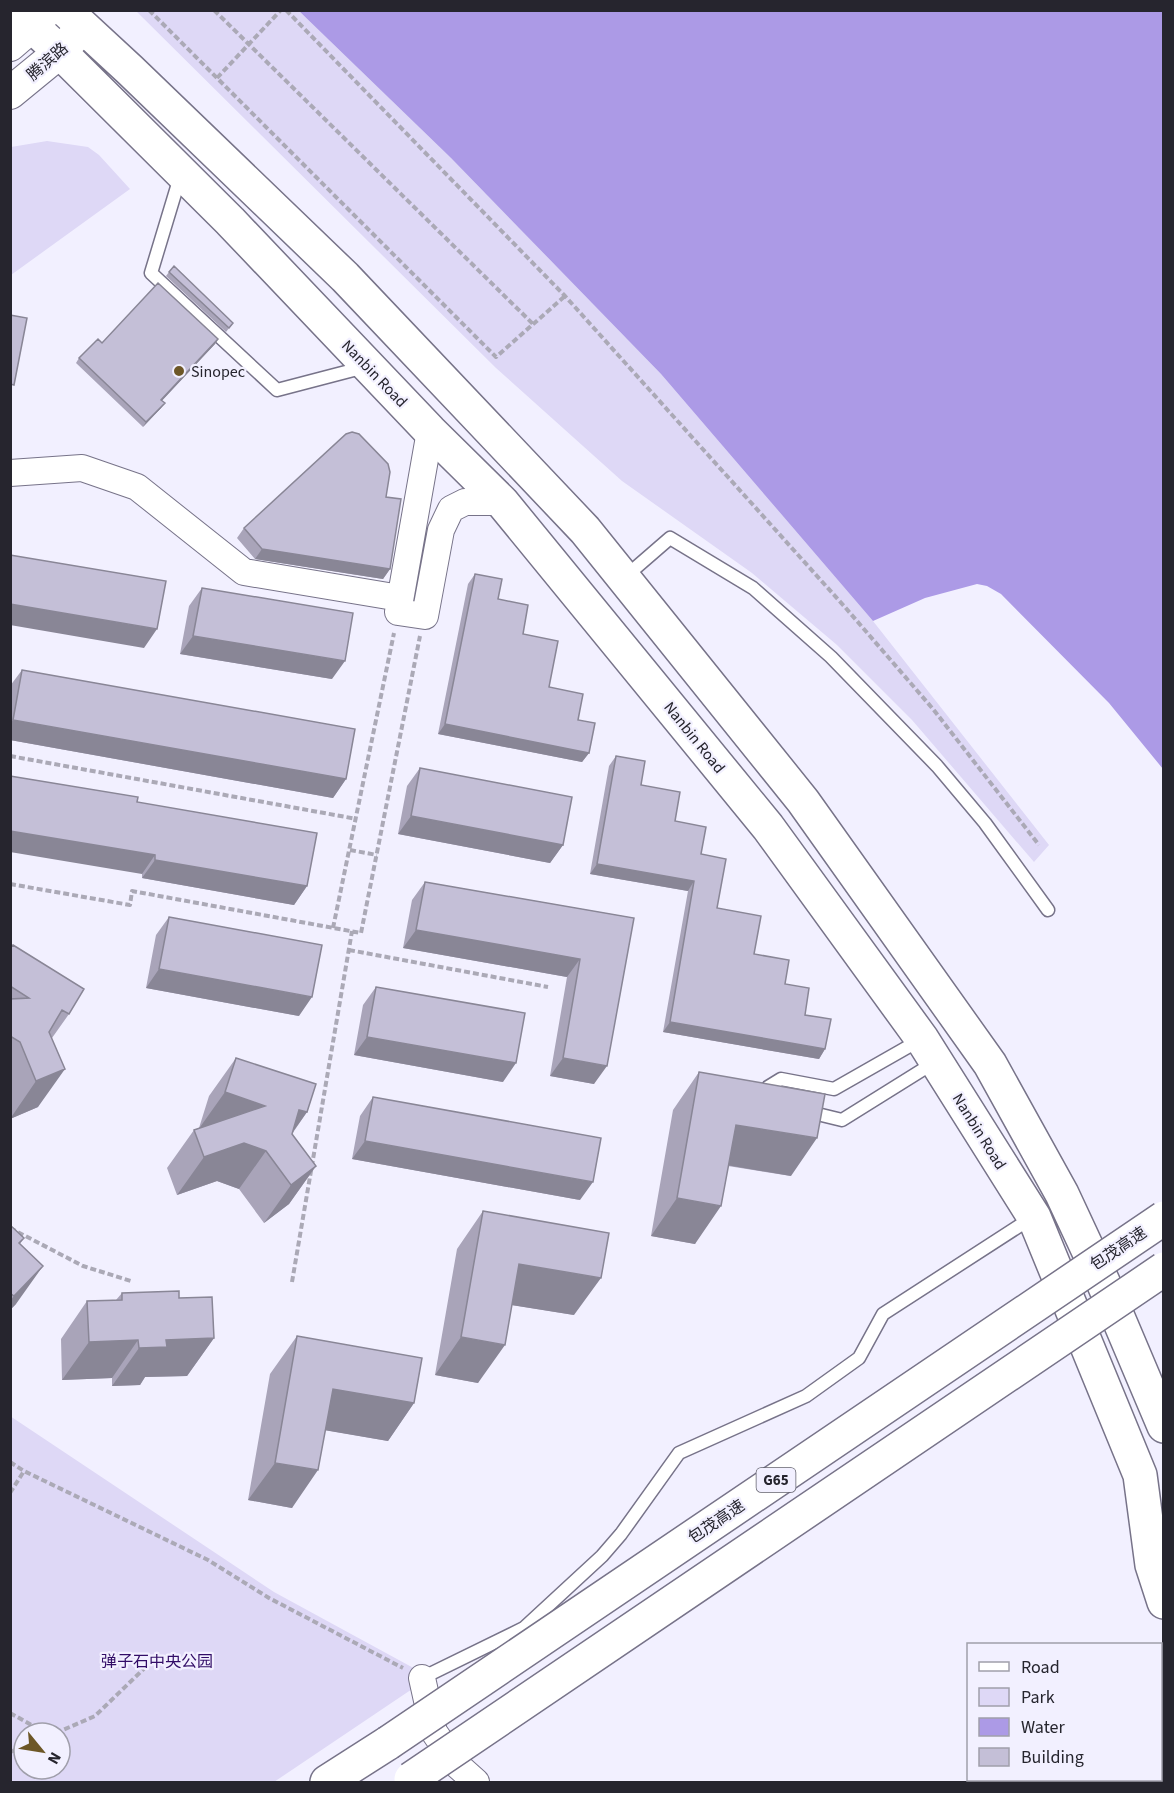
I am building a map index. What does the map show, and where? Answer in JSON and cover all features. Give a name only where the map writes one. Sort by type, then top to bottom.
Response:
[{"type":"main road","points":[[74,19],[345,277],[585,530],[803,801],[990,1064],[1062,1194],[1103,1282],[1164,1426]]},
{"type":"main road","name":"Nanbin Road","points":[[26,23],[60,52],[182,173],[501,502],[768,827],[929,1050],[1034,1217],[1140,1475],[1152,1565],[1164,1602]]},
{"type":"main road","name":"包茂高速","points":[[327,1782],[1164,1218]]},
{"type":"main road","name":"G65","points":[[409,1781],[1164,1269]]},
{"type":"street","name":"腾滨路","points":[[10,93],[60,52],[74,19]]},
{"type":"street","points":[[399,605],[430,431]]},
{"type":"street","points":[[10,473],[82,468],[137,487],[244,572],[399,605],[424,616],[441,530],[452,509],[465,502],[501,502]]},
{"type":"street","points":[[422,1678],[434,1732],[458,1765],[476,1782]]},
{"type":"lane","points":[[182,173],[151,273],[276,390],[368,366]]},
{"type":"lane","points":[[624,578],[670,538],[753,588],[831,657],[937,766],[985,823],[1048,910]]},
{"type":"lane","points":[[929,1050],[842,1120],[786,1107],[768,1087],[781,1079],[834,1089],[929,1050]]},
{"type":"lane","points":[[422,1678],[524,1628],[602,1557],[679,1453],[806,1396],[859,1358],[883,1314],[1034,1217]]},
{"type":"path","points":[[149,10],[496,357],[566,296]]},
{"type":"path","points":[[214,10],[533,324]]},
{"type":"path","points":[[217,78],[281,10]]},
{"type":"path","points":[[286,10],[566,296],[852,615],[933,710],[1039,845]]},
{"type":"path","points":[[333,928],[351,850],[399,605]]},
{"type":"path","points":[[10,884],[130,905],[132,891],[361,933],[424,616]]},
{"type":"path","points":[[10,756],[357,819]]},
{"type":"path","points":[[351,850],[377,855]]},
{"type":"path","points":[[292,1282],[352,931]]},
{"type":"path","points":[[349,950],[548,987]]},
{"type":"path","points":[[10,1228],[83,1266],[131,1281]]},
{"type":"path","points":[[10,1462],[24,1471],[208,1560],[269,1598],[422,1678]]},
{"type":"path","points":[[10,1493],[24,1471]]},
{"type":"path","points":[[72,1726],[95,1716],[157,1656]]},
{"type":"path","points":[[10,1713],[24,1721]]},
{"type":"green space","points":[[136,11],[299,11],[451,158],[661,374],[873,621],[1049,845],[1034,862],[912,720],[837,645],[752,573],[622,481],[496,368]]},
{"type":"green space","points":[[47,141],[88,147],[99,155],[130,189],[11,275],[11,147]]},
{"type":"green space","name":"弹子石中央公园","points":[[10,1416],[274,1592],[430,1677],[274,1782],[11,1782]]},
{"type":"water","points":[[299,11],[1163,11],[1163,769],[1109,703],[1001,594],[987,586],[977,584],[925,598],[873,621],[661,374],[451,158]]},
{"type":"building","points":[[174,266],[233,323],[229,328],[169,272]]},
{"type":"building","points":[[158,283],[218,339],[161,400],[165,403],[146,422],[79,358],[98,339],[102,343]]},
{"type":"building","points":[[10,315],[27,318],[14,385],[10,384]]},
{"type":"building","points":[[352,432],[359,434],[388,464],[390,472],[386,497],[401,499],[390,569],[262,549],[244,528],[346,434]]},
{"type":"building","points":[[10,555],[166,581],[157,629],[10,604]]},
{"type":"building","points":[[475,574],[502,579],[498,599],[528,605],[523,634],[558,641],[549,687],[583,694],[578,720],[595,723],[589,753],[445,724]]},
{"type":"building","points":[[202,588],[353,613],[345,661],[193,636]]},
{"type":"building","points":[[22,670],[355,729],[346,779],[13,720]]},
{"type":"building","points":[[616,756],[645,761],[641,785],[680,792],[675,821],[706,827],[701,854],[726,859],[717,908],[761,916],[754,954],[789,960],[785,984],[809,988],[805,1015],[831,1019],[825,1049],[670,1022],[694,881],[597,864]]},
{"type":"building","points":[[420,768],[572,797],[563,845],[411,816]]},
{"type":"building","points":[[10,776],[138,797],[137,802],[317,833],[307,886],[155,860],[155,855],[10,831]]},
{"type":"building","points":[[425,882],[634,918],[607,1066],[563,1058],[580,959],[416,930]]},
{"type":"building","points":[[169,917],[322,945],[312,997],[159,969]]},
{"type":"building","points":[[13,945],[84,989],[69,1014],[62,1010],[49,1032],[65,1069],[36,1081],[20,1042],[10,1036],[10,999],[29,998],[10,986],[10,948]]},
{"type":"building","points":[[376,987],[525,1013],[516,1063],[367,1037]]},
{"type":"building","points":[[236,1058],[316,1084],[307,1112],[299,1110],[292,1134],[316,1166],[291,1185],[266,1151],[244,1143],[204,1157],[194,1130],[265,1106],[225,1092]]},
{"type":"building","points":[[699,1072],[825,1094],[817,1138],[736,1125],[721,1206],[677,1198]]},
{"type":"building","points":[[373,1097],[601,1138],[593,1182],[365,1141]]},
{"type":"building","points":[[483,1211],[609,1233],[601,1278],[519,1264],[505,1345],[461,1337]]},
{"type":"building","points":[[10,1225],[24,1238],[19,1243],[43,1266],[14,1296],[10,1293]]},
{"type":"building","points":[[179,1291],[179,1298],[212,1297],[214,1338],[166,1340],[167,1347],[139,1348],[138,1340],[89,1342],[87,1301],[122,1300],[122,1293]]},
{"type":"building","points":[[297,1336],[422,1358],[414,1403],[333,1389],[318,1470],[275,1463]]},
{"type":"place","name":"Sinopec","points":[[179,371]]}]
